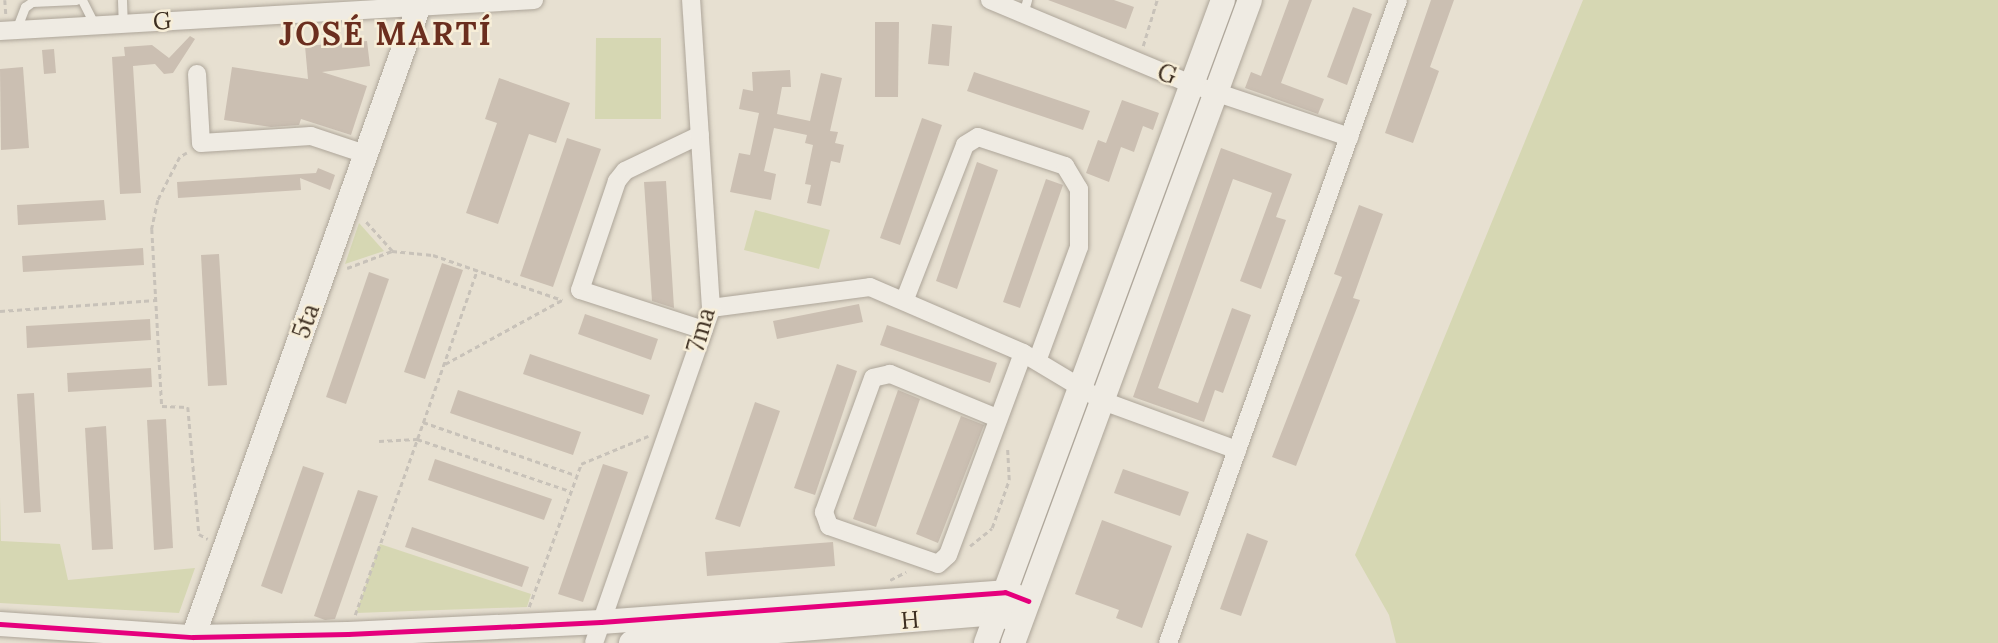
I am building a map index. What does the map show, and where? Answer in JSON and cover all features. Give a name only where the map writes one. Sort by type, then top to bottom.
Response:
[{"type":"street","name":"G","points":[[8,31],[420,3],[534,0]]},
{"type":"street","name":"7ma","points":[[597,633],[711,308],[691,0]]},
{"type":"street","name":"G","points":[[990,0],[1025,7],[1191,84],[1349,136]]},
{"type":"street","points":[[986,643],[1223,0]]},
{"type":"street","points":[[1021,622],[1250,0]]},
{"type":"street","points":[[1168,643],[1398,0]]},
{"type":"street","name":"5ta","points":[[192,640],[420,3]]},
{"type":"street","points":[[197,74],[201,143],[311,136],[365,154]]},
{"type":"street","points":[[700,135],[641,161],[617,181],[580,290],[704,330]]},
{"type":"street","points":[[905,299],[965,145],[978,137],[1065,166],[1079,189],[1079,247],[1030,357],[998,418],[948,555],[938,564],[829,526],[824,512],[873,378],[890,374],[998,418]]},
{"type":"street","points":[[711,308],[870,287],[905,299],[1030,357],[1103,401],[1237,450]]},
{"type":"street","name":"H","points":[[0,625],[192,640],[348,634],[388,638],[522,626],[597,633],[1001,603],[1021,622]]},
{"type":"street","name":"H","points":[[631,643],[1001,603]]},
{"type":"lane","points":[[8,31],[25,7],[32,2],[76,0]]},
{"type":"lane","points":[[82,0],[95,25]]},
{"type":"lane","points":[[122,0],[123,24]]},
{"type":"path","points":[[1139,62],[1157,0]]},
{"type":"path","points":[[201,143],[180,157],[158,200],[152,229],[156,300],[162,406],[188,407],[199,534],[224,550]]},
{"type":"path","points":[[348,203],[392,251]]},
{"type":"path","points":[[321,277],[392,251],[433,255],[562,300]]},
{"type":"path","points":[[348,634],[477,270]]},
{"type":"path","points":[[443,365],[580,290]]},
{"type":"path","points":[[0,311],[156,300]]},
{"type":"path","points":[[424,422],[576,475]]},
{"type":"path","points":[[522,626],[581,464],[670,427]]},
{"type":"path","points":[[379,441],[417,439],[571,491]]},
{"type":"green space","points":[[1583,0],[1998,0],[1998,643],[1396,643],[1389,615],[1355,555]]},
{"type":"green space","points":[[596,38],[661,38],[661,119],[595,119]]},
{"type":"green space","points":[[755,210],[830,230],[819,269],[744,250]]},
{"type":"green space","points":[[359,223],[384,251],[345,264]]},
{"type":"green space","points":[[0,496],[1,541],[60,544],[68,580],[195,568],[179,613],[0,603]]},
{"type":"green space","points":[[380,544],[531,594],[527,607],[356,613]]},
{"type":"building","points":[[1048,0],[1114,0],[1134,7],[1126,29]]},
{"type":"building","points":[[1289,0],[1312,0],[1281,83],[1324,99],[1318,114],[1245,88],[1251,72],[1261,76]]},
{"type":"building","points":[[1431,0],[1454,0],[1430,67],[1439,71],[1413,143],[1385,133]]},
{"type":"building","points":[[1353,7],[1372,14],[1347,85],[1327,77]]},
{"type":"building","points":[[875,22],[899,22],[898,97],[875,97]]},
{"type":"building","points":[[932,24],[952,26],[949,66],[928,64]]},
{"type":"building","points":[[190,36],[195,39],[173,73],[164,74],[155,64],[133,66],[141,193],[120,194],[112,57],[125,56],[124,47],[152,45],[169,58]]},
{"type":"building","points":[[367,41],[370,66],[322,72],[367,86],[351,135],[301,119],[299,125],[271,127],[224,120],[232,67],[308,79],[305,46]]},
{"type":"building","points":[[54,49],[56,73],[44,74],[42,50]]},
{"type":"building","points":[[23,67],[29,148],[1,150],[0,69]]},
{"type":"building","points":[[790,70],[791,87],[782,87],[777,114],[810,121],[821,73],[842,78],[830,131],[838,132],[835,143],[844,145],[840,163],[831,161],[821,206],[807,203],[811,185],[805,184],[813,145],[805,143],[807,135],[774,128],[764,171],[776,174],[771,200],[730,192],[739,153],[750,155],[759,113],[739,109],[743,89],[753,91],[752,72]]},
{"type":"building","points":[[974,72],[1090,111],[1083,130],[967,91]]},
{"type":"building","points":[[499,78],[570,103],[556,143],[529,134],[498,224],[466,213],[497,123],[485,119]]},
{"type":"building","points":[[1122,100],[1159,113],[1153,130],[1143,126],[1134,152],[1121,147],[1109,182],[1086,173],[1098,140],[1106,143]]},
{"type":"building","points":[[922,118],[942,125],[900,245],[880,238]]},
{"type":"building","points":[[567,138],[601,149],[553,287],[520,276]]},
{"type":"building","points":[[1221,148],[1292,174],[1276,217],[1286,220],[1261,289],[1240,281],[1272,193],[1233,179],[1158,388],[1198,403],[1232,308],[1251,315],[1223,393],[1215,390],[1204,422],[1133,397]]},
{"type":"building","points":[[977,162],[998,170],[957,289],[936,281]]},
{"type":"building","points":[[318,168],[335,175],[330,190],[300,178],[301,190],[178,198],[177,182],[316,173]]},
{"type":"building","points":[[1046,179],[1063,185],[1020,308],[1003,302]]},
{"type":"building","points":[[666,181],[674,308],[652,301],[644,182]]},
{"type":"building","points":[[104,200],[106,220],[18,225],[17,205]]},
{"type":"building","points":[[1359,205],[1383,214],[1353,298],[1360,300],[1296,466],[1272,457],[1342,277],[1334,274]]},
{"type":"building","points":[[143,248],[144,265],[23,272],[22,256]]},
{"type":"building","points":[[219,254],[227,385],[208,386],[201,255]]},
{"type":"building","points":[[442,263],[463,270],[425,379],[404,372]]},
{"type":"building","points":[[369,272],[389,279],[346,404],[326,397]]},
{"type":"building","points":[[859,304],[863,322],[777,339],[773,321]]},
{"type":"building","points":[[585,314],[658,339],[651,360],[578,334]]},
{"type":"building","points":[[150,319],[151,340],[27,348],[26,326]]},
{"type":"building","points":[[887,325],[997,363],[990,383],[880,345]]},
{"type":"building","points":[[530,354],[650,395],[643,415],[523,374]]},
{"type":"building","points":[[837,364],[857,371],[815,495],[794,488]]},
{"type":"building","points":[[151,368],[152,387],[68,392],[67,373]]},
{"type":"building","points":[[458,390],[581,432],[573,455],[450,413]]},
{"type":"building","points":[[898,390],[920,399],[876,527],[853,519]]},
{"type":"building","points":[[34,393],[41,512],[24,513],[17,394]]},
{"type":"building","points":[[755,402],[780,411],[740,527],[715,519]]},
{"type":"building","points":[[961,416],[984,425],[938,543],[916,534]]},
{"type":"building","points":[[166,419],[173,548],[154,550],[147,420]]},
{"type":"building","points":[[106,426],[113,549],[92,550],[85,428]]},
{"type":"building","points":[[435,459],[552,499],[544,520],[428,480]]},
{"type":"building","points":[[603,464],[628,472],[583,602],[558,594]]},
{"type":"building","points":[[303,466],[324,473],[282,594],[261,586]]},
{"type":"building","points":[[1123,469],[1189,492],[1180,516],[1114,493]]},
{"type":"building","points":[[358,490],[378,496],[335,619],[325,620],[314,616]]},
{"type":"building","points":[[1102,520],[1172,546],[1142,628],[1116,618],[1119,610],[1075,594]]},
{"type":"building","points":[[412,527],[529,567],[522,587],[405,547]]},
{"type":"building","points":[[1247,533],[1268,541],[1241,616],[1220,609]]},
{"type":"building","points":[[833,542],[835,566],[707,576],[705,552]]},
{"type":"transit line","points":[[0,624],[193,637],[348,634],[601,622],[1005,592],[1028,601]]},
{"type":"district","name":"JOSÉ MARTÍ","points":[[386,34]]}]
